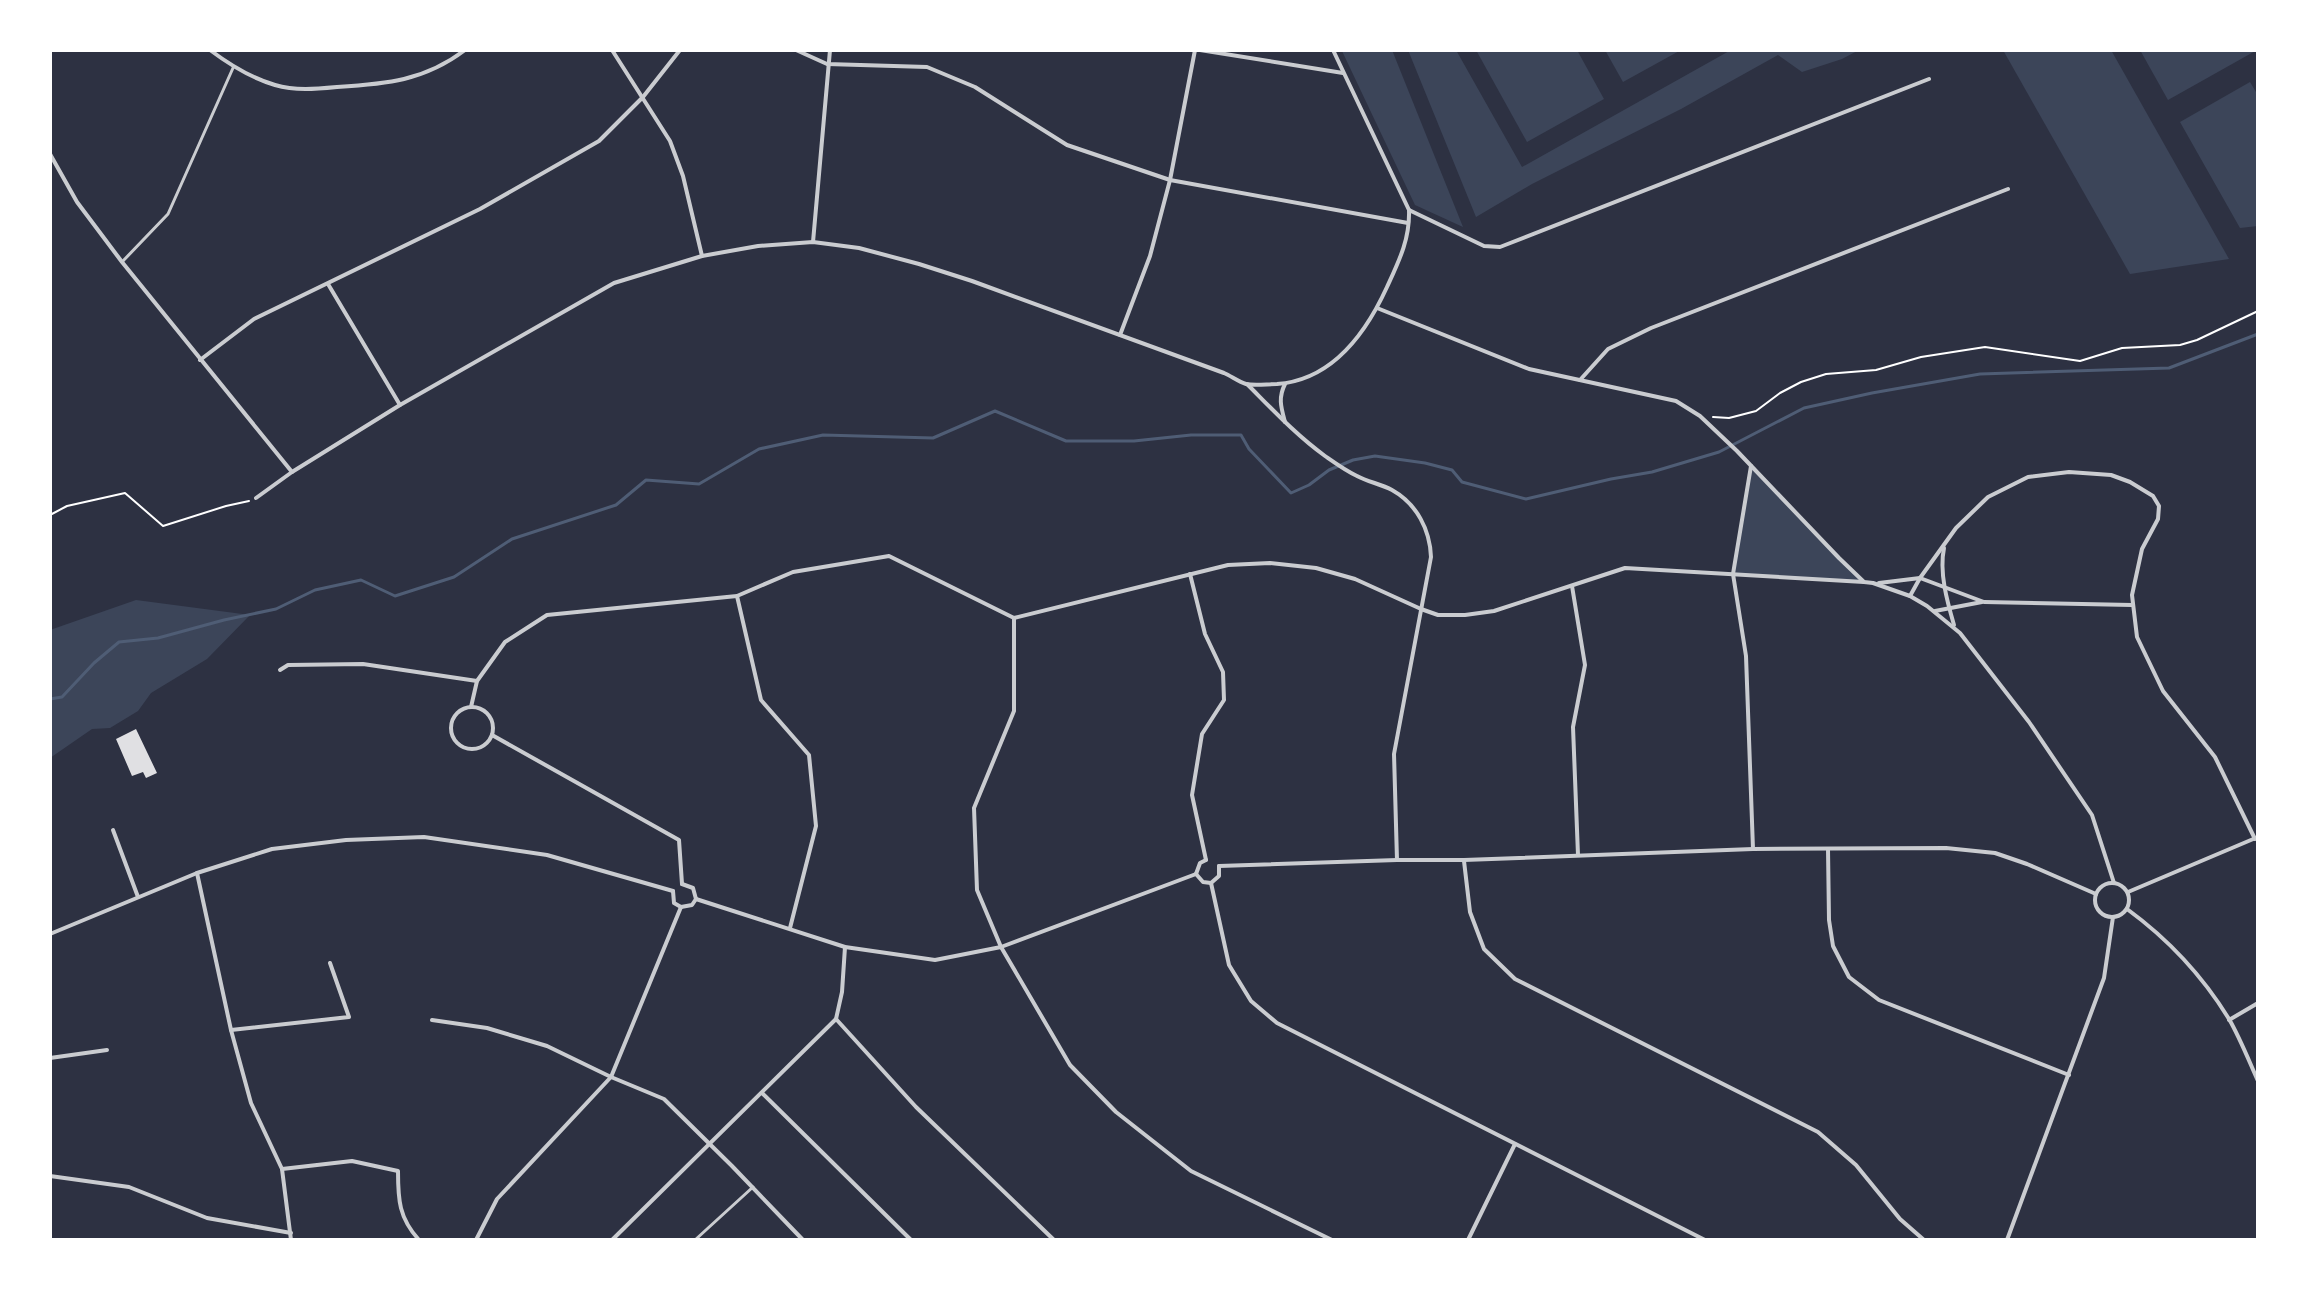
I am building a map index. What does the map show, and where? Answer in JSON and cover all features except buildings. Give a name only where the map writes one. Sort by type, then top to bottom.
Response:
[{"type":"street","points":[[210,50],[233,68],[276,85],[304,89],[388,84],[424,74],[465,50]]},
{"type":"street","points":[[612,50],[670,141],[683,176],[702,256]]},
{"type":"street","points":[[200,360],[254,319],[480,209],[599,141],[643,97],[680,50]]},
{"type":"street","points":[[796,50],[827,64],[927,67],[975,87],[1067,145],[1170,180],[1409,223]]},
{"type":"street","points":[[813,242],[830,50]]},
{"type":"street","points":[[1120,335],[1150,256],[1170,180],[1197,50],[1343,73]]},
{"type":"street","points":[[1246,384],[1286,383],[1327,367],[1344,355],[1377,308],[1405,249],[1409,210],[1333,50]]},
{"type":"street","points":[[122,262],[168,214],[233,68]]},
{"type":"street","points":[[1409,210],[1484,246],[1500,247],[1929,79]]},
{"type":"street","points":[[50,154],[77,202],[122,262],[292,472]]},
{"type":"street","points":[[1580,380],[1608,349],[1651,328],[2008,189]]},
{"type":"street","points":[[256,498],[400,405],[614,283],[702,256],[758,246],[813,242],[859,248],[919,264],[1224,373],[1246,384],[1286,424],[1325,456],[1356,476],[1393,490],[1411,505],[1422,519],[1430,540],[1431,557],[1394,754],[1397,860]]},
{"type":"street","points":[[328,284],[400,405]]},
{"type":"street","points":[[1377,308],[1529,369],[1676,401],[1719,433],[1864,582]]},
{"type":"street","points":[[1286,383],[1280,400],[1286,424]]},
{"type":"street","points":[[1274,384],[1281,392]]},
{"type":"street","points":[[1261,399],[1263,385]]},
{"type":"street","points":[[1268,406],[1280,400]]},
{"type":"street","points":[[1751,466],[1733,574],[1746,656],[1753,849]]},
{"type":"street","points":[[1910,596],[1956,528],[1988,497],[2028,477],[2069,472],[2111,475],[2153,496],[2159,506],[2158,519],[2142,549],[2132,605],[2137,637],[2163,691],[2215,757],[2256,838],[2128,892]]},
{"type":"street","points":[[1944,545],[1942,559],[1954,627]]},
{"type":"street","points":[[471,707],[477,681],[505,642],[547,615],[737,596],[793,572],[889,556],[1014,618],[1228,565],[1270,563],[1316,568],[1355,579],[1438,615],[1494,611],[1625,568],[1864,582],[1910,596],[1960,633],[2029,722],[2092,815],[2114,883]]},
{"type":"street","points":[[1190,574],[1205,634],[1223,672],[1224,700],[1202,734],[1192,795],[1206,860]]},
{"type":"street","points":[[1875,584],[1920,578],[1984,602]]},
{"type":"street","points":[[1572,586],[1585,665],[1573,727],[1578,855]]},
{"type":"street","points":[[737,596],[761,700],[809,755],[816,826],[790,928]]},
{"type":"street","points":[[1933,611],[1984,602],[2132,605]]},
{"type":"street","points":[[1014,618],[1014,711],[974,808],[977,890],[1001,947],[1070,1065],[1116,1112],[1191,1171],[1332,1240]]},
{"type":"street","points":[[280,670],[288,665],[363,664],[477,681]]},
{"type":"street","points":[[478,708],[489,716],[492,735],[487,743],[470,749],[454,740],[451,723],[462,709],[478,708]]},
{"type":"street","points":[[492,735],[679,840],[682,884]]},
{"type":"street","points":[[113,830],[138,897]]},
{"type":"street","points":[[50,934],[197,873],[272,849],[346,840],[424,837],[547,855],[673,891]]},
{"type":"street","points":[[1219,866],[1219,876],[1211,883],[1203,882],[1196,874],[1197,866],[1206,860],[1219,866],[1753,849],[1946,848],[1995,853],[2096,894]]},
{"type":"street","points":[[1828,849],[1829,920],[1833,946],[1849,977],[1879,1000],[2069,1075]]},
{"type":"street","points":[[1464,860],[1470,912],[1484,949],[1515,979],[1818,1132],[1856,1165],[1900,1219],[1924,1240]]},
{"type":"street","points":[[197,873],[231,1030],[251,1103],[282,1169],[291,1240]]},
{"type":"street","points":[[696,899],[845,947],[935,960],[1001,947],[1196,874]]},
{"type":"street","points":[[1211,883],[1229,965],[1251,1001],[1277,1023],[1705,1240]]},
{"type":"street","points":[[2114,883],[2128,892],[2130,898],[2123,913],[2113,917],[2098,910],[2096,894],[2103,885],[2114,883]]},
{"type":"street","points":[[673,891],[682,884]]},
{"type":"street","points":[[681,907],[692,905],[696,899],[693,888],[682,884]]},
{"type":"street","points":[[673,891],[673,899],[681,907]]},
{"type":"street","points":[[476,1240],[497,1199],[611,1077],[681,907]]},
{"type":"street","points":[[2127,909],[2158,933],[2199,977],[2229,1020],[2258,1081]]},
{"type":"street","points":[[2007,1240],[2104,978],[2113,917]]},
{"type":"street","points":[[612,1240],[836,1019],[842,992],[845,947]]},
{"type":"street","points":[[231,1030],[349,1017],[330,963]]},
{"type":"street","points":[[2229,1020],[2258,1003]]},
{"type":"street","points":[[836,1019],[916,1107],[1054,1240]]},
{"type":"street","points":[[432,1020],[487,1028],[547,1046],[664,1099],[803,1240]]},
{"type":"street","points":[[50,1058],[107,1050]]},
{"type":"street","points":[[762,1093],[911,1240]]},
{"type":"street","points":[[1468,1240],[1515,1144]]},
{"type":"street","points":[[282,1169],[352,1161],[398,1171],[398,1201],[409,1229],[419,1240]]},
{"type":"street","points":[[50,1176],[129,1187],[207,1218],[291,1233]]},
{"type":"street","points":[[695,1240],[753,1187]]},
{"type":"path","points":[[1700,416],[1729,418],[1756,411],[1780,393],[1826,374],[1876,370],[1921,357],[1985,347],[2072,361],[2122,348],[2180,345],[2258,311]]},
{"type":"path","points":[[50,515],[67,506],[125,493],[163,526],[226,506],[246,503]]},
{"type":"shaded area","points":[[1392,50],[1463,227],[1415,205],[1342,51]]},
{"type":"shaded area","points":[[1408,50],[1456,50],[1522,167],[1731,50],[1859,50],[1802,72],[1778,55],[1681,109],[1532,184],[1476,217]]},
{"type":"shaded area","points":[[1476,50],[1577,50],[1604,99],[1527,142]]},
{"type":"shaded area","points":[[1605,50],[1681,50],[1623,82]]},
{"type":"shaded area","points":[[2003,50],[2111,50],[2229,259],[2130,274]]},
{"type":"shaded area","points":[[2140,50],[2257,50],[2168,100]]},
{"type":"shaded area","points":[[2250,82],[2258,92],[2258,226],[2240,228],[2180,122]]},
{"type":"shaded area","points":[[1751,466],[1864,582],[1733,574]]},
{"type":"shaded area","points":[[136,600],[250,615],[207,659],[151,693],[138,711],[110,728],[92,729],[50,758],[50,630]]},
{"type":"waterway","points":[[50,699],[62,697],[119,642],[158,638],[276,609],[315,590],[361,580],[395,596],[454,577],[512,539],[616,505],[646,480],[699,484],[759,449],[823,435],[933,438],[995,411],[1066,441],[1241,435],[1249,449],[1291,493],[1309,485],[1329,470],[1353,460],[1375,456],[1452,470],[1462,482],[1526,499],[1652,472],[1719,452],[1804,408],[1980,374],[2169,368],[2258,334]]}]
